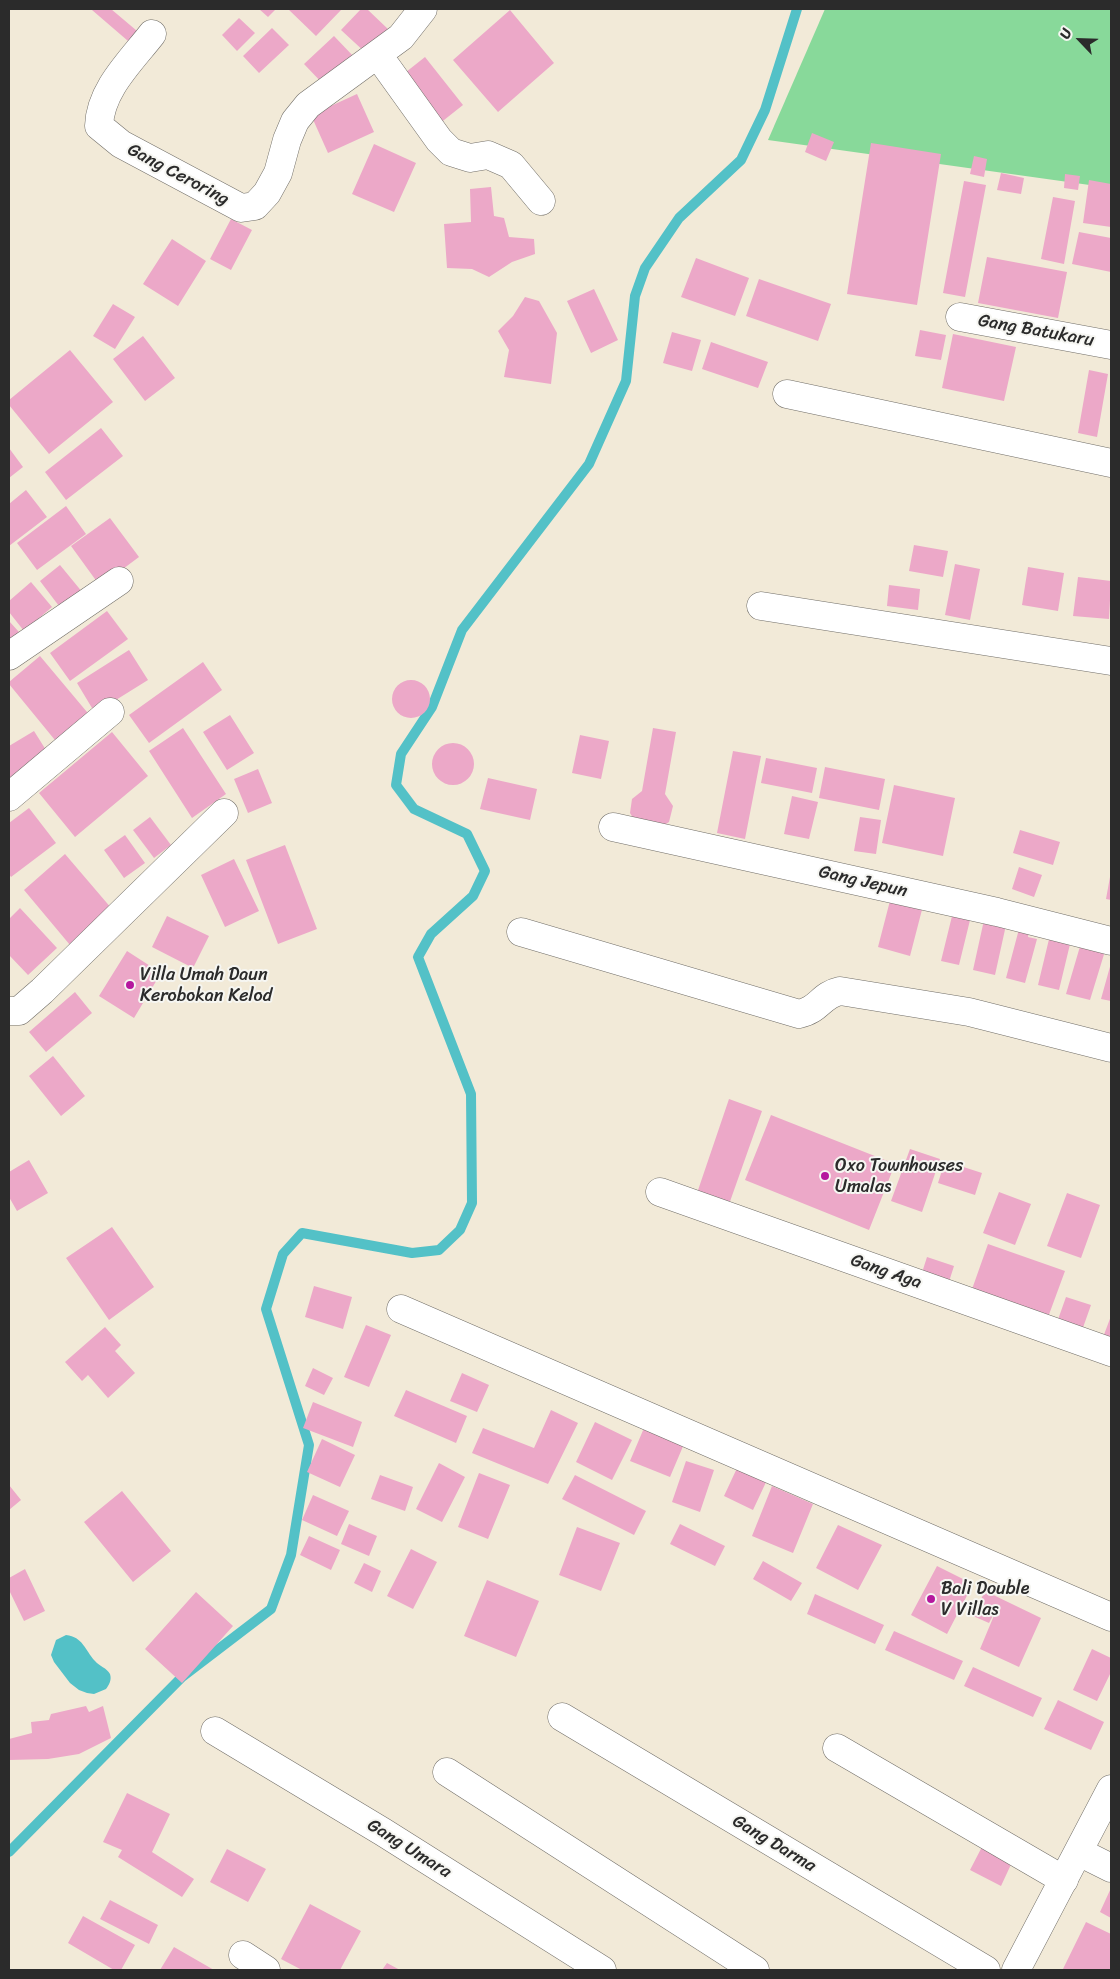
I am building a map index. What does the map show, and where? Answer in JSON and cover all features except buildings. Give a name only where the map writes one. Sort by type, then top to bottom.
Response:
[{"type":"street","name":"Gang Ceroring","points":[[152,34],[104,97],[99,112],[99,126],[121,144],[241,208],[255,206],[267,193],[278,173],[295,122],[308,106],[401,37],[423,9]]},
{"type":"street","points":[[378,55],[439,140],[450,152],[470,158],[488,155],[511,165],[540,201]]},
{"type":"street","name":"Gang Batukaru","points":[[960,317],[1111,345]]},
{"type":"street","points":[[788,394],[1111,463]]},
{"type":"street","points":[[9,656],[119,581]]},
{"type":"street","points":[[761,606],[1111,661]]},
{"type":"street","points":[[9,797],[110,712]]},
{"type":"street","points":[[9,1012],[19,1011],[42,991],[224,813]]},
{"type":"street","name":"Gang Jepun","points":[[613,827],[997,912],[1111,941]]},
{"type":"street","points":[[521,932],[799,1014],[810,1012],[825,997],[840,991],[969,1012],[1111,1048]]},
{"type":"street","name":"Gang Aga","points":[[660,1192],[1111,1352]]},
{"type":"street","points":[[401,1309],[1111,1617]]},
{"type":"street","name":"Gang Darma","points":[[562,1717],[986,1970]]},
{"type":"street","name":"Gang Umara","points":[[214,1731],[391,1838],[602,1970]]},
{"type":"street","points":[[837,1748],[1064,1880]]},
{"type":"street","points":[[447,1772],[755,1970]]},
{"type":"street","points":[[1016,1970],[1111,1789]]},
{"type":"street","points":[[1079,1852],[1111,1868]]},
{"type":"street","points":[[243,1955],[266,1970]]},
{"type":"green space","points":[[825,9],[1111,9],[1111,188],[768,140]]},
{"type":"water","points":[[66,1635],[80,1641],[95,1661],[109,1672],[111,1676],[106,1689],[94,1694],[79,1690],[70,1683],[54,1662],[51,1655],[56,1640]]},
{"type":"waterway","points":[[9,1852],[182,1677],[271,1609],[291,1555],[309,1445],[266,1309],[283,1254],[302,1233],[412,1253],[439,1250],[460,1230],[472,1203],[471,1094],[418,957],[431,934],[473,896],[485,871],[467,834],[414,809],[396,785],[401,754],[432,707],[462,630],[589,464],[626,381],[635,296],[645,268],[679,218],[741,160],[765,110],[797,9]]},
{"type":"place","name":"Villa Umah Daun Kerobokan Kelod","points":[[130,985]]},
{"type":"place","name":"Oxo Townhouses Umalas","points":[[825,1176]]},
{"type":"place","name":"Bali Double V Villas","points":[[931,1599]]}]
